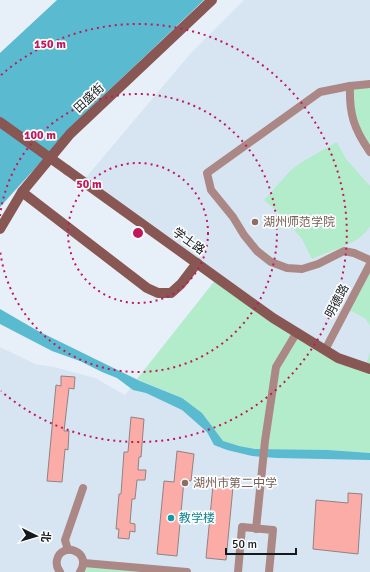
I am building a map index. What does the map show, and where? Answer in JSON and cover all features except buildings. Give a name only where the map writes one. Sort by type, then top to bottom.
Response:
[{"type":"street","name":"田盛街","points":[[0,229],[22,192],[70,134],[212,0]]},
{"type":"street","points":[[370,84],[320,92],[207,173],[211,190],[233,217],[257,251],[271,262],[287,268],[302,269],[318,264],[344,251],[354,252],[370,260]]},
{"type":"street","points":[[350,86],[351,112],[354,123],[358,134],[370,152]]},
{"type":"street","name":"学士路","points":[[0,122],[273,318],[338,358],[370,369]]},
{"type":"street","points":[[22,192],[147,288],[158,293],[171,293],[181,284],[197,263]]},
{"type":"street","name":"明德路","points":[[325,350],[370,264]]},
{"type":"street","points":[[256,528],[262,462],[276,367],[297,332]]},
{"type":"street","points":[[68,550],[65,540],[83,488]]},
{"type":"street","points":[[238,572],[242,527],[273,530],[269,572]]},
{"type":"street","points":[[58,571],[56,565],[58,557],[64,551],[73,550],[81,555],[84,564],[80,572]]},
{"type":"street","points":[[84,564],[186,572]]},
{"type":"shaded area","points":[[244,0],[370,0],[370,572],[0,572],[0,347],[35,364],[54,367],[95,378],[125,395],[217,278],[83,181],[190,54]]},
{"type":"green space","points":[[370,84],[370,152],[358,133],[350,86]]},
{"type":"green space","points":[[337,142],[346,159],[370,186],[370,226],[365,233],[352,242],[312,259],[302,239],[280,214],[264,200],[291,170],[305,160]]},
{"type":"green space","points":[[370,264],[370,326],[365,318],[347,309]]},
{"type":"green space","points":[[217,278],[273,318],[365,368],[370,352],[370,453],[328,450],[255,449],[223,441],[202,413],[182,398],[137,379]]},
{"type":"green space","points":[[84,563],[187,572],[80,572]]},
{"type":"water","points":[[57,0],[204,0],[84,114],[0,207],[0,53]]},
{"type":"water","points":[[0,309],[38,331],[140,381],[182,398],[202,413],[223,441],[255,449],[328,450],[370,453],[370,460],[252,456],[214,445],[207,432],[182,410],[146,393],[133,390],[117,378],[80,361],[52,351],[0,324]]},
{"type":"place","name":"湖州师范学院","points":[[255,222]]},
{"type":"place","name":"湖州市第二中学","points":[[185,483]]},
{"type":"place","name":"教学楼","points":[[171,518]]}]
